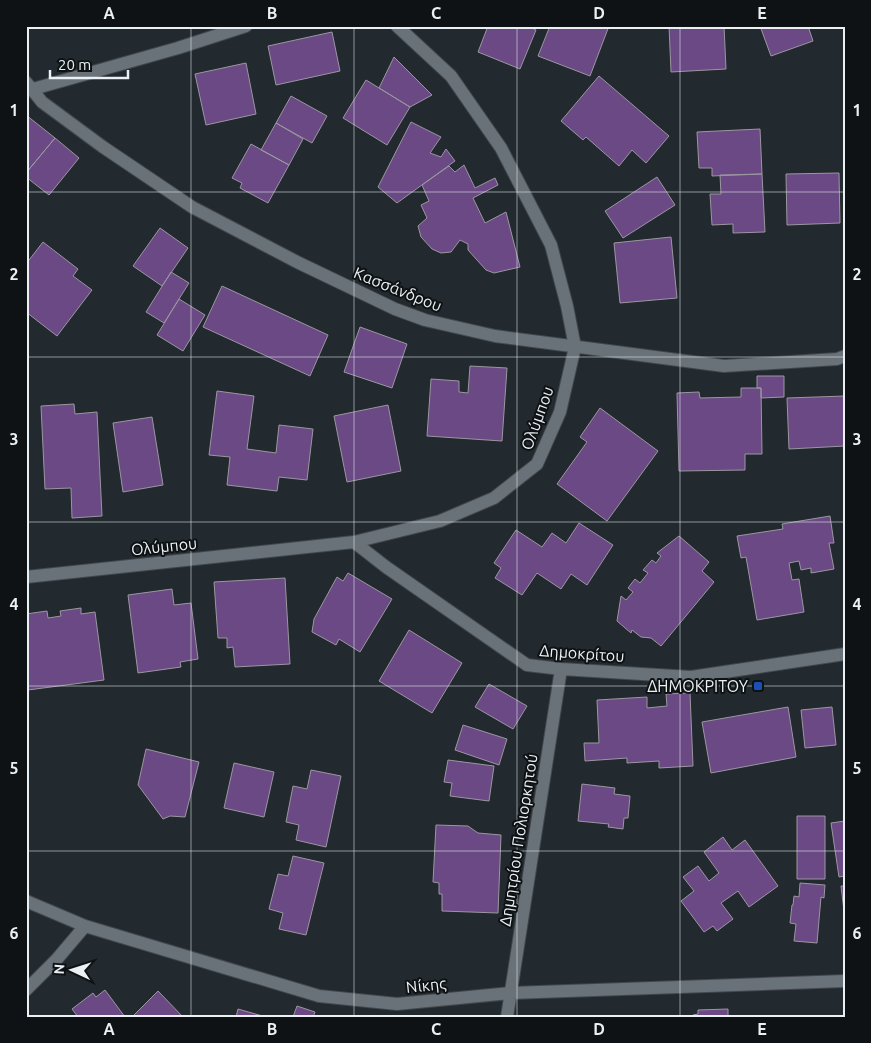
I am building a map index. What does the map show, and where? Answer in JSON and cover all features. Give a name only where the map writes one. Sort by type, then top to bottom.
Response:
[{"type":"street","points":[[28,88],[178,48],[246,26]]},
{"type":"street","name":"Ολύμπου","points":[[26,577],[354,542],[440,521],[494,498],[537,464],[560,412],[575,347],[567,306],[551,245],[501,148],[451,76],[398,26]]},
{"type":"street","name":"Κασσάνδρου","points":[[28,88],[42,102],[103,147],[192,207],[297,262],[395,309],[425,320],[495,336],[724,366],[837,359],[845,356]]},
{"type":"street","name":"Δημοκρίτου","points":[[354,542],[393,573],[527,665],[561,669],[691,677],[845,654]]},
{"type":"street","name":"Δημητρίου Πολιορκητού","points":[[506,1017],[561,669]]},
{"type":"street","name":"Νίκης","points":[[26,901],[86,926],[319,996],[397,1004],[511,993],[845,981]]},
{"type":"street","points":[[26,990],[86,926]]},
{"type":"building","points":[[488,26],[528,26],[536,30],[520,69],[478,52]]},
{"type":"building","points":[[550,26],[609,26],[590,76],[538,56]]},
{"type":"building","points":[[669,26],[724,26],[726,69],[671,72]]},
{"type":"building","points":[[760,26],[808,26],[813,41],[771,56]]},
{"type":"building","points":[[332,32],[340,71],[276,85],[268,46]]},
{"type":"building","points":[[394,57],[432,95],[410,107],[379,88]]},
{"type":"building","points":[[246,63],[256,114],[206,125],[195,74]]},
{"type":"building","points":[[599,76],[669,136],[646,163],[632,150],[619,166],[586,137],[583,140],[561,121]]},
{"type":"building","points":[[366,80],[410,107],[387,145],[343,118]]},
{"type":"building","points":[[291,96],[327,116],[312,143],[276,123]]},
{"type":"building","points":[[26,115],[55,138],[26,173]]},
{"type":"building","points":[[411,122],[441,137],[430,153],[441,157],[446,149],[455,161],[397,203],[378,187]]},
{"type":"building","points":[[276,123],[303,139],[289,165],[261,150]]},
{"type":"building","points":[[760,129],[762,174],[712,176],[712,168],[699,168],[697,132]]},
{"type":"building","points":[[55,138],[79,158],[49,195],[26,177],[26,173]]},
{"type":"building","points":[[251,144],[289,165],[268,203],[240,188],[242,183],[232,178]]},
{"type":"building","points":[[464,165],[475,188],[495,178],[498,185],[473,198],[485,223],[506,212],[520,267],[494,273],[486,270],[468,250],[468,244],[460,240],[451,252],[441,253],[432,249],[421,237],[418,226],[427,218],[421,205],[429,201],[422,185],[449,166],[455,172]]},
{"type":"building","points":[[839,173],[840,223],[787,225],[786,174]]},
{"type":"building","points":[[762,174],[765,232],[733,233],[733,224],[712,225],[710,194],[721,194],[720,175]]},
{"type":"building","points":[[657,177],[675,205],[623,238],[605,211]]},
{"type":"building","points":[[160,228],[188,248],[162,286],[133,266]]},
{"type":"building","points":[[671,237],[677,298],[620,303],[614,243]]},
{"type":"building","points":[[43,242],[78,269],[73,276],[92,290],[57,336],[26,312],[26,264]]},
{"type":"building","points":[[171,272],[189,283],[164,323],[146,312]]},
{"type":"building","points":[[222,286],[328,335],[310,376],[203,327]]},
{"type":"building","points":[[179,299],[205,315],[183,351],[157,335]]},
{"type":"building","points":[[360,327],[407,344],[392,388],[344,372]]},
{"type":"building","points":[[470,366],[507,368],[502,441],[427,436],[431,379],[459,381],[459,392],[468,393]]},
{"type":"building","points":[[757,376],[784,376],[784,397],[761,398],[761,388],[757,388]]},
{"type":"building","points":[[741,388],[761,388],[762,454],[745,454],[745,470],[679,471],[677,393],[699,392],[700,398],[741,397]]},
{"type":"building","points":[[217,391],[254,396],[247,449],[276,453],[279,425],[313,429],[307,480],[279,477],[277,491],[227,485],[230,457],[209,455]]},
{"type":"building","points":[[845,396],[845,446],[789,449],[787,398]]},
{"type":"building","points":[[74,404],[75,414],[97,412],[102,516],[72,518],[71,488],[45,489],[41,406]]},
{"type":"building","points":[[388,405],[401,471],[347,482],[334,416]]},
{"type":"building","points":[[600,408],[658,451],[607,521],[557,484],[587,442],[580,437]]},
{"type":"building","points":[[152,417],[163,485],[123,492],[113,423]]},
{"type":"building","points":[[830,516],[834,543],[829,543],[834,569],[811,573],[811,568],[801,570],[799,561],[789,563],[792,580],[799,579],[804,612],[757,620],[746,557],[741,558],[737,536],[783,529],[782,524]]},
{"type":"building","points":[[579,523],[613,545],[587,585],[571,574],[561,589],[537,573],[522,595],[495,578],[501,568],[494,563],[516,530],[542,547],[552,533],[566,543]]},
{"type":"building","points":[[679,536],[709,562],[702,571],[714,582],[661,646],[651,638],[641,637],[632,630],[631,633],[617,621],[621,596],[626,600],[633,592],[628,588],[635,579],[640,583],[648,573],[643,570],[652,560],[656,563],[661,556],[657,553]]},
{"type":"building","points":[[348,573],[392,599],[360,652],[339,639],[336,645],[312,632],[314,619],[337,577],[343,581]]},
{"type":"building","points":[[285,578],[290,664],[235,667],[233,647],[227,648],[227,638],[218,638],[214,582]]},
{"type":"building","points":[[172,589],[174,605],[191,603],[198,659],[180,662],[181,667],[138,673],[128,595]]},
{"type":"building","points":[[81,608],[81,614],[95,612],[104,680],[28,690],[26,614],[47,611],[48,618],[61,616],[60,611]]},
{"type":"building","points":[[409,630],[462,663],[432,713],[379,681]]},
{"type":"building","points":[[489,684],[527,706],[513,729],[475,707]]},
{"type":"building","points":[[690,693],[693,766],[659,768],[659,761],[627,763],[627,758],[585,761],[584,743],[599,743],[597,700],[647,697],[647,708],[667,706],[666,694]]},
{"type":"building","points":[[788,707],[796,757],[711,773],[702,722]]},
{"type":"building","points":[[832,707],[836,745],[805,748],[801,710]]},
{"type":"building","points":[[463,725],[507,739],[499,765],[455,750]]},
{"type":"building","points":[[146,749],[199,762],[185,817],[170,816],[163,819],[138,785]]},
{"type":"building","points":[[448,760],[494,766],[489,801],[450,796],[452,783],[444,782]]},
{"type":"building","points":[[234,763],[274,772],[264,817],[224,808]]},
{"type":"building","points":[[311,770],[341,776],[326,847],[296,840],[299,825],[286,822],[293,786],[307,789]]},
{"type":"building","points":[[582,784],[615,788],[614,794],[630,796],[628,818],[624,818],[623,829],[608,827],[609,824],[578,821]]},
{"type":"building","points":[[797,816],[825,816],[825,879],[797,879]]},
{"type":"building","points":[[845,821],[845,876],[839,877],[831,823]]},
{"type":"building","points":[[436,825],[468,826],[478,833],[501,835],[498,913],[442,911],[442,894],[439,894],[439,883],[433,882]]},
{"type":"building","points":[[723,837],[732,850],[745,840],[778,886],[749,907],[738,891],[721,903],[733,919],[717,931],[713,926],[704,932],[681,901],[694,891],[683,877],[698,866],[709,881],[719,873],[704,852]]},
{"type":"building","points":[[293,856],[324,863],[306,935],[279,929],[283,913],[269,909],[278,874],[288,876]]},
{"type":"building","points":[[800,883],[825,885],[824,898],[821,897],[817,943],[794,941],[796,924],[790,923],[794,896],[799,897]]},
{"type":"building","points":[[841,886],[845,886],[845,919]]},
{"type":"building","points":[[105,990],[125,1017],[78,1017],[72,1009],[93,993],[96,997]]},
{"type":"building","points":[[158,991],[183,1017],[136,1017],[134,1015]]},
{"type":"building","points":[[297,1006],[315,1012],[313,1017],[293,1017]]},
{"type":"building","points":[[238,1009],[266,1017],[236,1017]]},
{"type":"building","points":[[728,1009],[728,1017],[693,1017],[693,1015],[698,1014],[698,1010]]},
{"type":"place","name":"ΔΗΜΟΚΡΙΤΟΥ","points":[[758,686]]}]
